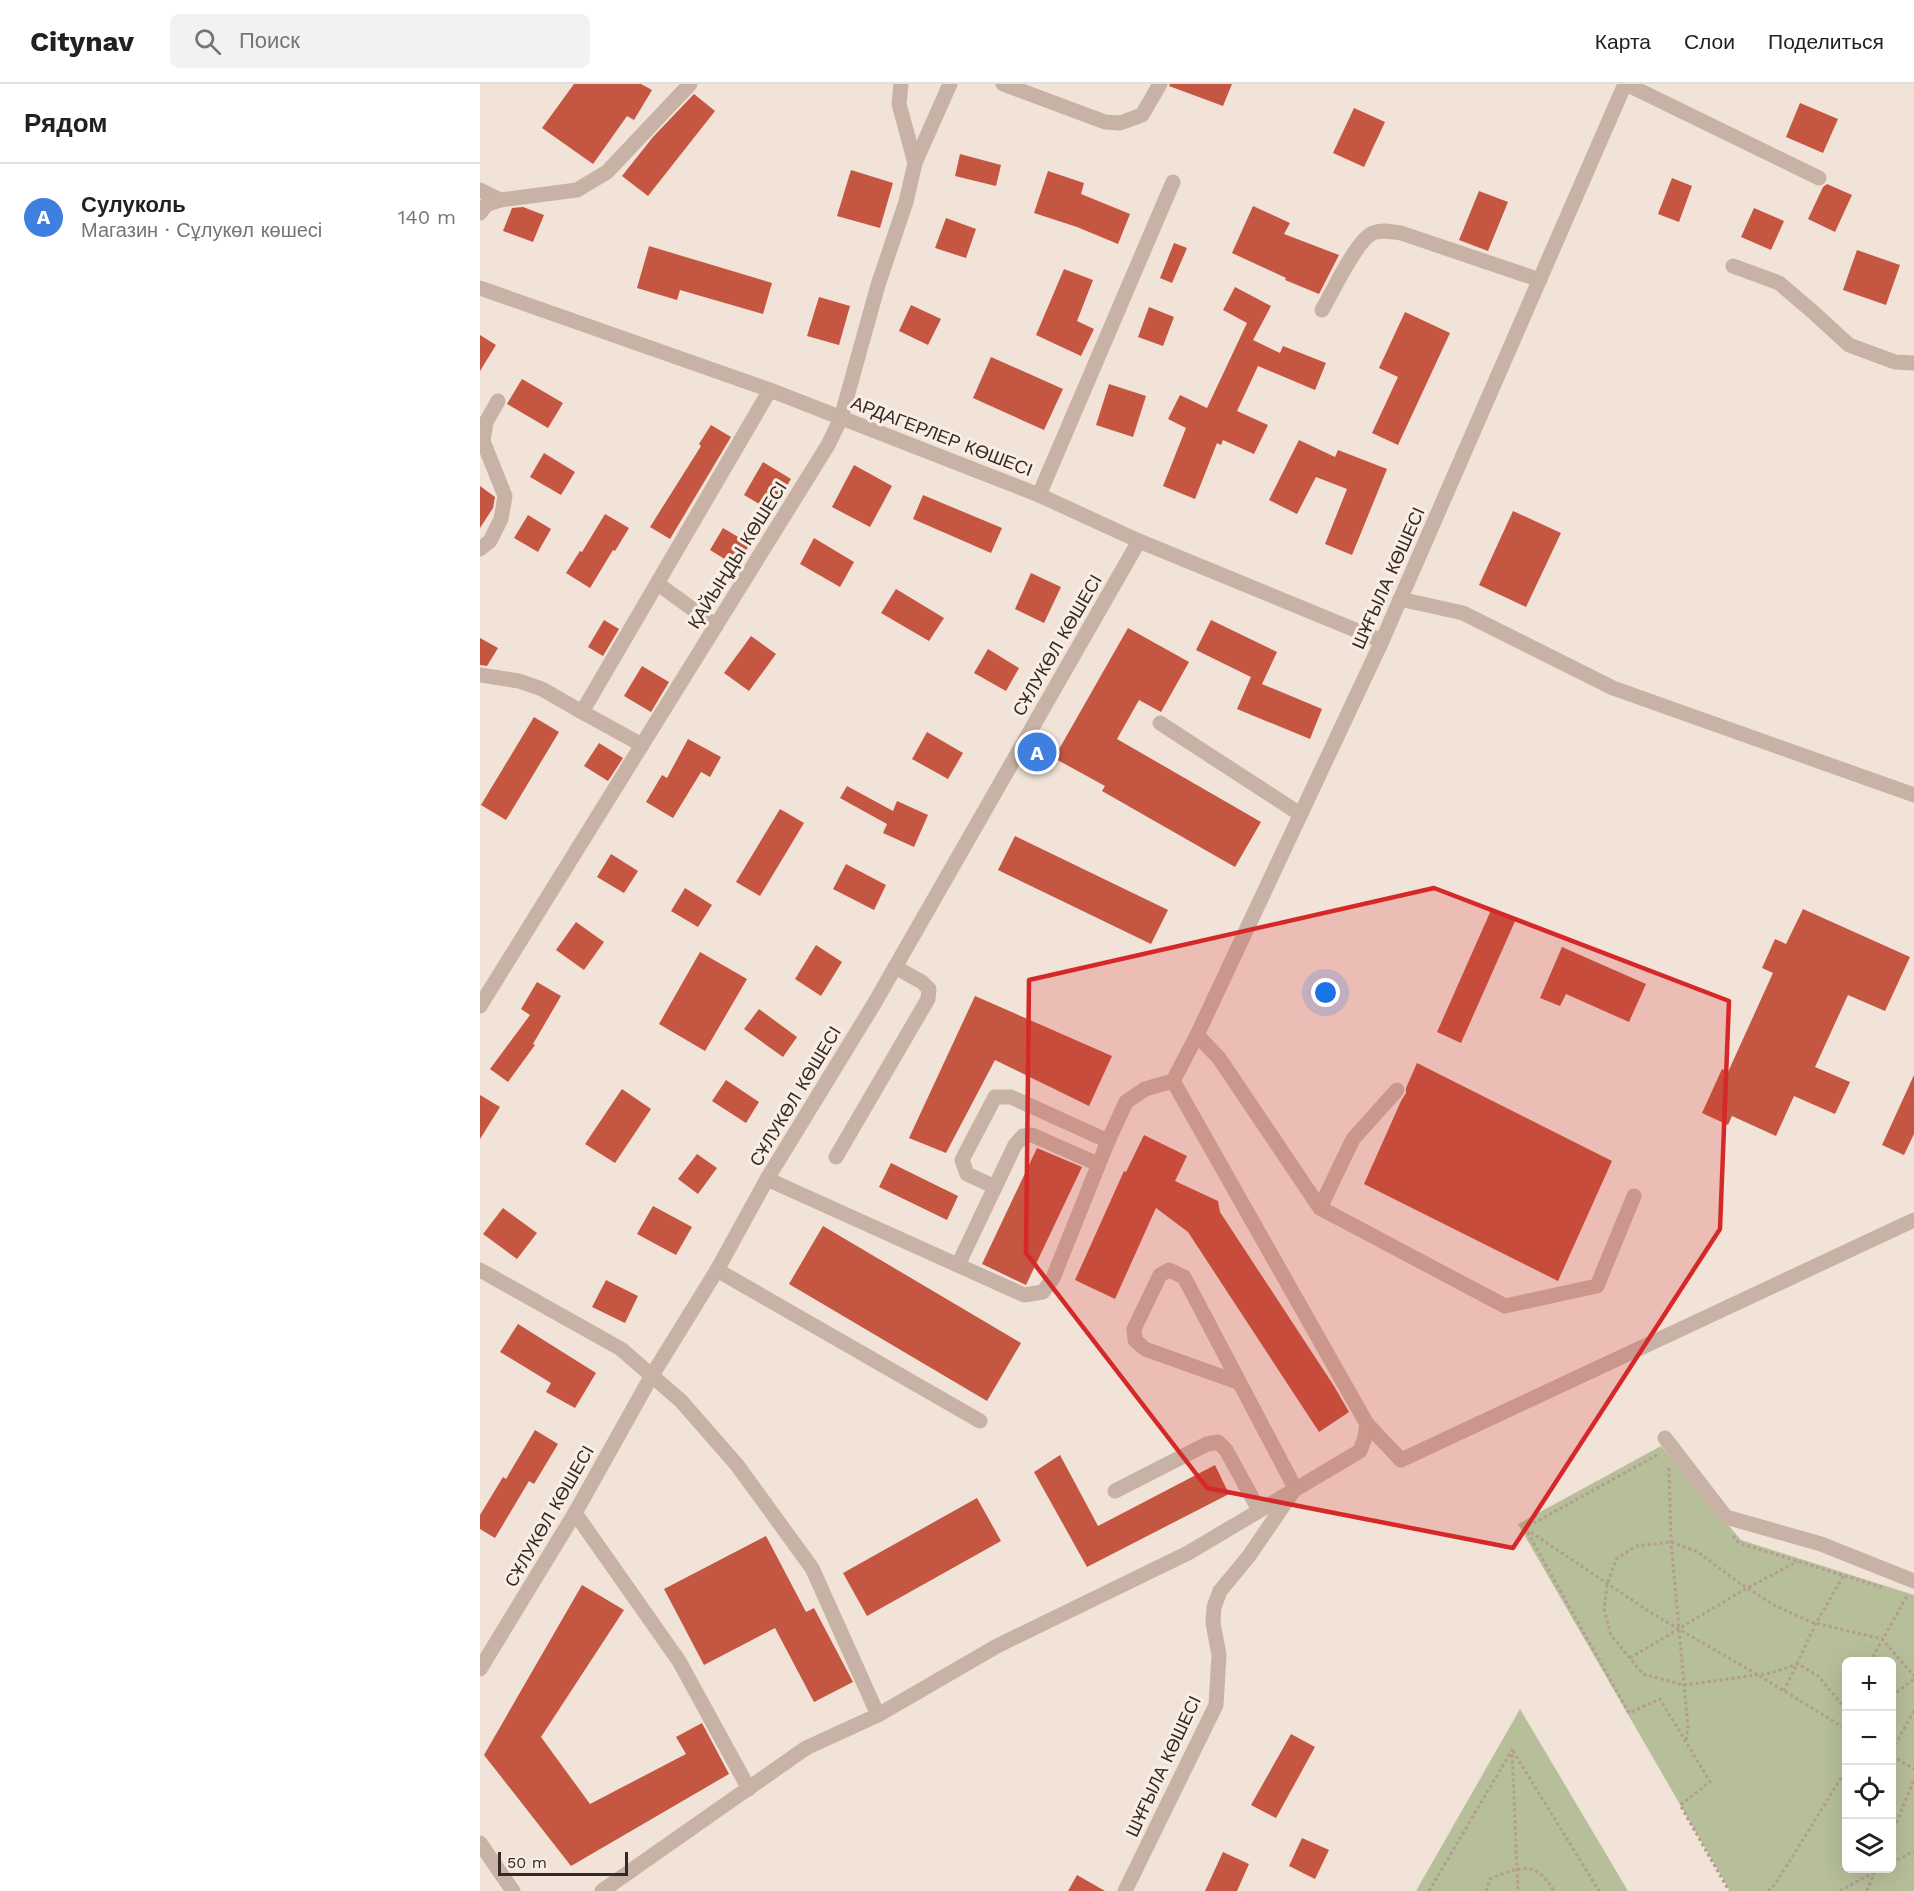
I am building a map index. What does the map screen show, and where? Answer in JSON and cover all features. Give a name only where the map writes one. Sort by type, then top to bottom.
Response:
[{"type":"street","points":[[480,213],[486,205],[500,200],[577,189],[607,172],[690,84]]},
{"type":"street","name":"ҚАЙЫҢДЫ КӨШЕСІ","points":[[480,1006],[828,445],[841,418],[878,285],[906,202],[915,163],[899,104],[901,84]]},
{"type":"street","points":[[915,163],[950,84]]},
{"type":"street","points":[[1003,84],[1105,122],[1120,123],[1142,115],[1159,85]]},
{"type":"street","points":[[1626,84],[1819,178]]},
{"type":"street","name":"ШҰҒЫЛА КӨШЕСІ","points":[[1173,1081],[1197,1035],[1382,640],[1626,84]]},
{"type":"street","points":[[1039,495],[1173,182]]},
{"type":"street","points":[[480,190],[500,200]]},
{"type":"street","points":[[1322,310],[1360,243],[1370,234],[1377,232],[1401,233],[1540,280]]},
{"type":"street","points":[[1733,266],[1779,283],[1849,345],[1895,362],[1914,363]]},
{"type":"street","name":"АРДАГЕРЛЕР КӨШЕСІ","points":[[480,288],[770,390],[1039,495],[1139,541],[1382,640]]},
{"type":"street","points":[[582,712],[770,390]]},
{"type":"street","points":[[480,549],[490,541],[501,519],[505,496],[483,441],[486,422],[498,401]]},
{"type":"street","name":"СҰЛУКӨЛ КӨШЕСІ","points":[[480,1670],[575,1513],[651,1377],[717,1270],[767,1179],[895,967],[1139,541]]},
{"type":"street","points":[[658,584],[716,626]]},
{"type":"street","points":[[1400,599],[1462,613],[1613,688],[1914,795]]},
{"type":"street","points":[[480,675],[519,681],[542,689],[642,745]]},
{"type":"street","points":[[1160,723],[1300,814]]},
{"type":"street","points":[[836,1157],[927,999],[929,989],[922,982],[895,967]]},
{"type":"street","points":[[1197,1035],[1219,1058],[1320,1208],[1505,1306],[1597,1286],[1634,1196]]},
{"type":"street","points":[[767,1179],[1024,1295],[1043,1292],[1053,1278],[1098,1164],[1126,1102],[1145,1089],[1173,1081],[1367,1424],[1401,1460],[1914,1220]]},
{"type":"street","points":[[1320,1208],[1353,1139],[1397,1090]]},
{"type":"street","points":[[995,1187],[967,1174],[962,1161],[995,1097],[1011,1097],[1108,1141]]},
{"type":"street","points":[[958,1264],[1015,1145],[1023,1136],[1032,1135],[1098,1164]]},
{"type":"street","points":[[480,1270],[621,1348],[651,1377],[681,1401],[737,1465],[812,1568],[878,1715]]},
{"type":"street","points":[[717,1270],[981,1421]]},
{"type":"street","points":[[1240,1383],[1144,1349],[1135,1340],[1134,1329],[1160,1275],[1169,1270],[1184,1277],[1240,1383],[1295,1488]]},
{"type":"street","points":[[602,1891],[806,1748],[878,1715],[997,1646],[1188,1553],[1360,1451],[1367,1424]]},
{"type":"street","points":[[1115,1491],[1207,1444],[1218,1442],[1226,1450],[1259,1510]]},
{"type":"street","points":[[1663,1445],[1726,1517],[1821,1544],[1914,1581]]},
{"type":"street","name":"ШҰҒЫЛА КӨШЕСІ","points":[[1125,1891],[1216,1705],[1219,1655],[1213,1623],[1214,1607],[1220,1592],[1249,1556],[1295,1488]]},
{"type":"street","points":[[575,1513],[679,1661],[749,1789]]},
{"type":"street","points":[[480,1843],[513,1891]]},
{"type":"path","points":[[1525,1528],[1663,1445]]},
{"type":"path","points":[[1676,1469],[1668,1460],[1671,1542],[1688,1727],[1685,1741]]},
{"type":"path","points":[[1525,1528],[1607,1584],[1842,1727]]},
{"type":"path","points":[[1525,1528],[1629,1713],[1660,1699],[1710,1782],[1680,1805],[1729,1891]]},
{"type":"path","points":[[1732,1534],[1739,1543],[1886,1589]]},
{"type":"path","points":[[1842,1703],[1818,1676],[1797,1664],[1758,1675],[1684,1685],[1643,1674],[1611,1635],[1604,1609],[1607,1584],[1616,1559],[1636,1546],[1671,1542],[1698,1552],[1772,1604],[1816,1623],[1882,1640],[1914,1678],[1896,1693]]},
{"type":"path","points":[[1630,1658],[1747,1588],[1798,1561]]},
{"type":"path","points":[[1784,1691],[1816,1623],[1844,1575]]},
{"type":"path","points":[[1873,1657],[1907,1596],[1914,1598]]},
{"type":"path","points":[[1896,1743],[1914,1711]]},
{"type":"path","points":[[1512,1750],[1518,1891]]},
{"type":"path","points":[[1430,1891],[1512,1750]]},
{"type":"path","points":[[1512,1750],[1599,1891]]},
{"type":"path","points":[[1896,1758],[1914,1769]]},
{"type":"path","points":[[1768,1891],[1776,1883],[1842,1776]]},
{"type":"path","points":[[1896,1824],[1914,1779]]},
{"type":"path","points":[[1896,1861],[1914,1851]]},
{"type":"path","points":[[1486,1891],[1490,1880],[1517,1868],[1526,1868],[1546,1876],[1554,1891]]},
{"type":"path","points":[[1840,1891],[1873,1873]]},
{"type":"path","points":[[1866,1891],[1876,1873]]},
{"type":"highlighted area","points":[[1434,888],[1729,1001],[1720,1229],[1513,1548],[1207,1488],[1026,1253],[1029,980]]},
{"type":"green space","points":[[1661,1446],[1741,1540],[1914,1595],[1914,1891],[1730,1891],[1518,1524]]},
{"type":"green space","points":[[1520,1709],[1628,1891],[1416,1891]]},
{"type":"building","points":[[574,84],[641,84],[652,90],[634,120],[627,116],[593,164],[542,128]]},
{"type":"building","points":[[1170,84],[1232,84],[1223,106],[1169,86]]},
{"type":"building","points":[[694,94],[715,111],[648,196],[622,176],[653,137]]},
{"type":"building","points":[[1800,103],[1838,119],[1823,153],[1786,137]]},
{"type":"building","points":[[1354,108],[1385,122],[1364,167],[1333,153]]},
{"type":"building","points":[[960,154],[1001,165],[996,186],[955,176]]},
{"type":"building","points":[[851,170],[893,183],[880,228],[837,216]]},
{"type":"building","points":[[1048,171],[1084,183],[1081,194],[1130,214],[1118,244],[1034,213]]},
{"type":"building","points":[[1672,178],[1692,186],[1679,222],[1658,214]]},
{"type":"building","points":[[1827,184],[1852,195],[1835,232],[1808,219],[1823,187]]},
{"type":"building","points":[[1479,191],[1508,202],[1488,251],[1459,240]]},
{"type":"building","points":[[1253,206],[1290,223],[1284,234],[1339,255],[1319,294],[1285,280],[1286,278],[1232,253]]},
{"type":"building","points":[[523,207],[544,215],[533,242],[503,231],[512,208]]},
{"type":"building","points":[[1754,208],[1784,221],[1771,250],[1741,237]]},
{"type":"building","points":[[946,218],[976,229],[966,258],[935,248]]},
{"type":"building","points":[[1174,243],[1187,248],[1172,283],[1160,278]]},
{"type":"building","points":[[649,246],[772,283],[763,314],[680,290],[677,300],[637,288]]},
{"type":"building","points":[[1857,250],[1900,265],[1886,305],[1843,290]]},
{"type":"building","points":[[1064,269],[1093,280],[1077,321],[1094,329],[1081,356],[1036,335]]},
{"type":"building","points":[[1235,287],[1271,306],[1253,340],[1280,353],[1283,346],[1326,363],[1315,390],[1258,366],[1237,411],[1268,425],[1254,454],[1223,440],[1221,445],[1217,443],[1195,499],[1163,486],[1186,428],[1168,419],[1180,395],[1207,408],[1247,323],[1223,310]]},
{"type":"building","points":[[819,297],[850,306],[839,345],[807,336]]},
{"type":"building","points":[[911,305],[941,319],[928,345],[899,331]]},
{"type":"building","points":[[1149,307],[1174,317],[1163,346],[1138,337]]},
{"type":"building","points":[[1405,312],[1450,333],[1398,445],[1372,433],[1398,377],[1379,368]]},
{"type":"building","points":[[480,335],[496,345],[480,371]]},
{"type":"building","points":[[991,357],[1063,389],[1044,430],[973,398]]},
{"type":"building","points":[[522,379],[563,403],[548,428],[507,404]]},
{"type":"building","points":[[1109,384],[1146,396],[1133,437],[1096,425]]},
{"type":"building","points":[[711,425],[731,437],[670,539],[650,527],[701,446],[699,444]]},
{"type":"building","points":[[1299,440],[1335,457],[1338,450],[1387,469],[1352,555],[1325,544],[1347,489],[1316,477],[1297,514],[1269,500]]},
{"type":"building","points":[[544,453],[575,472],[561,495],[530,477]]},
{"type":"building","points":[[763,462],[791,479],[771,511],[744,495]]},
{"type":"building","points":[[854,465],[892,486],[870,527],[832,507]]},
{"type":"building","points":[[480,486],[495,497],[493,508],[480,528]]},
{"type":"building","points":[[923,495],[1002,528],[991,553],[913,519]]},
{"type":"building","points":[[1513,511],[1561,533],[1526,607],[1479,585]]},
{"type":"building","points":[[605,514],[629,528],[590,588],[566,573]]},
{"type":"building","points":[[528,515],[551,529],[538,552],[514,538]]},
{"type":"building","points":[[723,528],[750,544],[736,566],[710,550]]},
{"type":"building","points":[[814,538],[854,562],[840,587],[800,564]]},
{"type":"building","points":[[1031,573],[1061,587],[1044,623],[1015,609]]},
{"type":"building","points":[[896,589],[944,618],[929,641],[881,613]]},
{"type":"building","points":[[604,620],[619,629],[603,656],[588,647]]},
{"type":"building","points":[[1211,620],[1277,652],[1262,684],[1322,709],[1310,739],[1237,709],[1251,677],[1196,650]]},
{"type":"building","points":[[1128,628],[1189,662],[1161,712],[1139,700],[1117,739],[1261,822],[1235,867],[1102,791],[1105,786],[1054,758]]},
{"type":"building","points":[[751,636],[776,654],[749,691],[724,673]]},
{"type":"building","points":[[480,638],[498,648],[487,666],[480,665]]},
{"type":"building","points":[[988,649],[1019,668],[1006,691],[974,673]]},
{"type":"building","points":[[642,666],[669,682],[651,712],[624,696]]},
{"type":"building","points":[[534,717],[559,732],[506,820],[481,805]]},
{"type":"building","points":[[927,732],[963,753],[948,779],[912,759]]},
{"type":"building","points":[[688,739],[721,757],[710,777],[701,772],[673,818],[646,802],[662,775],[667,778]]},
{"type":"building","points":[[599,743],[623,758],[608,781],[584,766]]},
{"type":"building","points":[[847,786],[893,811],[897,801],[928,815],[914,847],[883,833],[887,824],[840,798]]},
{"type":"building","points":[[780,809],[804,823],[760,896],[736,882]]},
{"type":"building","points":[[1015,836],[1168,910],[1151,944],[998,870]]},
{"type":"building","points":[[611,854],[638,871],[624,893],[597,877]]},
{"type":"building","points":[[846,864],[886,885],[874,910],[833,889]]},
{"type":"building","points":[[685,888],[712,905],[698,927],[671,911]]},
{"type":"building","points":[[1492,908],[1516,919],[1461,1043],[1437,1032]]},
{"type":"building","points":[[1803,909],[1910,957],[1885,1011],[1848,995],[1815,1067],[1850,1082],[1835,1114],[1794,1096],[1776,1136],[1732,1116],[1728,1125],[1702,1113],[1722,1069],[1728,1072],[1773,973],[1762,968],[1775,939],[1786,944]]},
{"type":"building","points":[[576,922],[604,942],[584,970],[556,950]]},
{"type":"building","points":[[816,945],[842,962],[821,996],[795,979]]},
{"type":"building","points":[[1562,947],[1646,984],[1629,1022],[1566,994],[1560,1006],[1540,998]]},
{"type":"building","points":[[700,952],[747,979],[705,1051],[659,1024]]},
{"type":"building","points":[[537,982],[561,996],[533,1044],[535,1045],[508,1082],[490,1069],[530,1015],[521,1009]]},
{"type":"building","points":[[975,996],[1112,1056],[1089,1106],[995,1060],[946,1153],[909,1138]]},
{"type":"building","points":[[759,1009],[797,1037],[783,1057],[744,1029]]},
{"type":"building","points":[[1417,1063],[1612,1161],[1558,1281],[1364,1184],[1406,1093]]},
{"type":"building","points":[[1914,1075],[1914,1134],[1904,1155],[1882,1145]]},
{"type":"building","points":[[726,1080],[759,1102],[746,1123],[712,1101]]},
{"type":"building","points":[[622,1089],[651,1109],[615,1163],[585,1144]]},
{"type":"building","points":[[480,1095],[500,1107],[480,1139]]},
{"type":"building","points":[[1144,1135],[1187,1156],[1175,1181],[1218,1201],[1220,1212],[1334,1386],[1349,1412],[1319,1432],[1188,1232],[1156,1208],[1115,1299],[1075,1280],[1124,1171],[1126,1172]]},
{"type":"building","points":[[1037,1148],[1082,1167],[1026,1285],[982,1264]]},
{"type":"building","points":[[697,1154],[717,1168],[698,1194],[678,1179]]},
{"type":"building","points":[[891,1163],[958,1196],[947,1220],[879,1187]]},
{"type":"building","points":[[653,1206],[692,1227],[676,1255],[637,1234]]},
{"type":"building","points":[[503,1208],[537,1233],[517,1259],[483,1234]]},
{"type":"building","points":[[823,1226],[1021,1343],[987,1401],[789,1284]]},
{"type":"building","points":[[606,1280],[638,1296],[625,1323],[592,1307]]},
{"type":"building","points":[[518,1324],[596,1373],[575,1408],[546,1392],[551,1383],[500,1352]]},
{"type":"building","points":[[535,1430],[558,1444],[534,1484],[529,1481],[495,1538],[480,1529],[480,1515],[503,1477],[506,1479]]},
{"type":"building","points":[[1060,1455],[1098,1526],[1215,1465],[1229,1494],[1087,1567],[1034,1472]]},
{"type":"building","points":[[977,1498],[1001,1541],[867,1616],[843,1573]]},
{"type":"building","points":[[766,1536],[806,1612],[814,1608],[853,1682],[814,1702],[775,1628],[704,1665],[664,1589]]},
{"type":"building","points":[[582,1585],[624,1610],[541,1737],[590,1804],[686,1754],[676,1737],[702,1723],[729,1774],[571,1866],[484,1755]]},
{"type":"building","points":[[1291,1734],[1315,1747],[1276,1818],[1251,1805]]},
{"type":"building","points":[[1302,1838],[1329,1850],[1315,1879],[1289,1866]]},
{"type":"building","points":[[1223,1852],[1249,1864],[1237,1891],[1205,1891]]},
{"type":"building","points":[[1077,1875],[1105,1891],[1068,1891]]},
{"type":"place","name":"Сулуколь","points":[[1037,752]]}]
